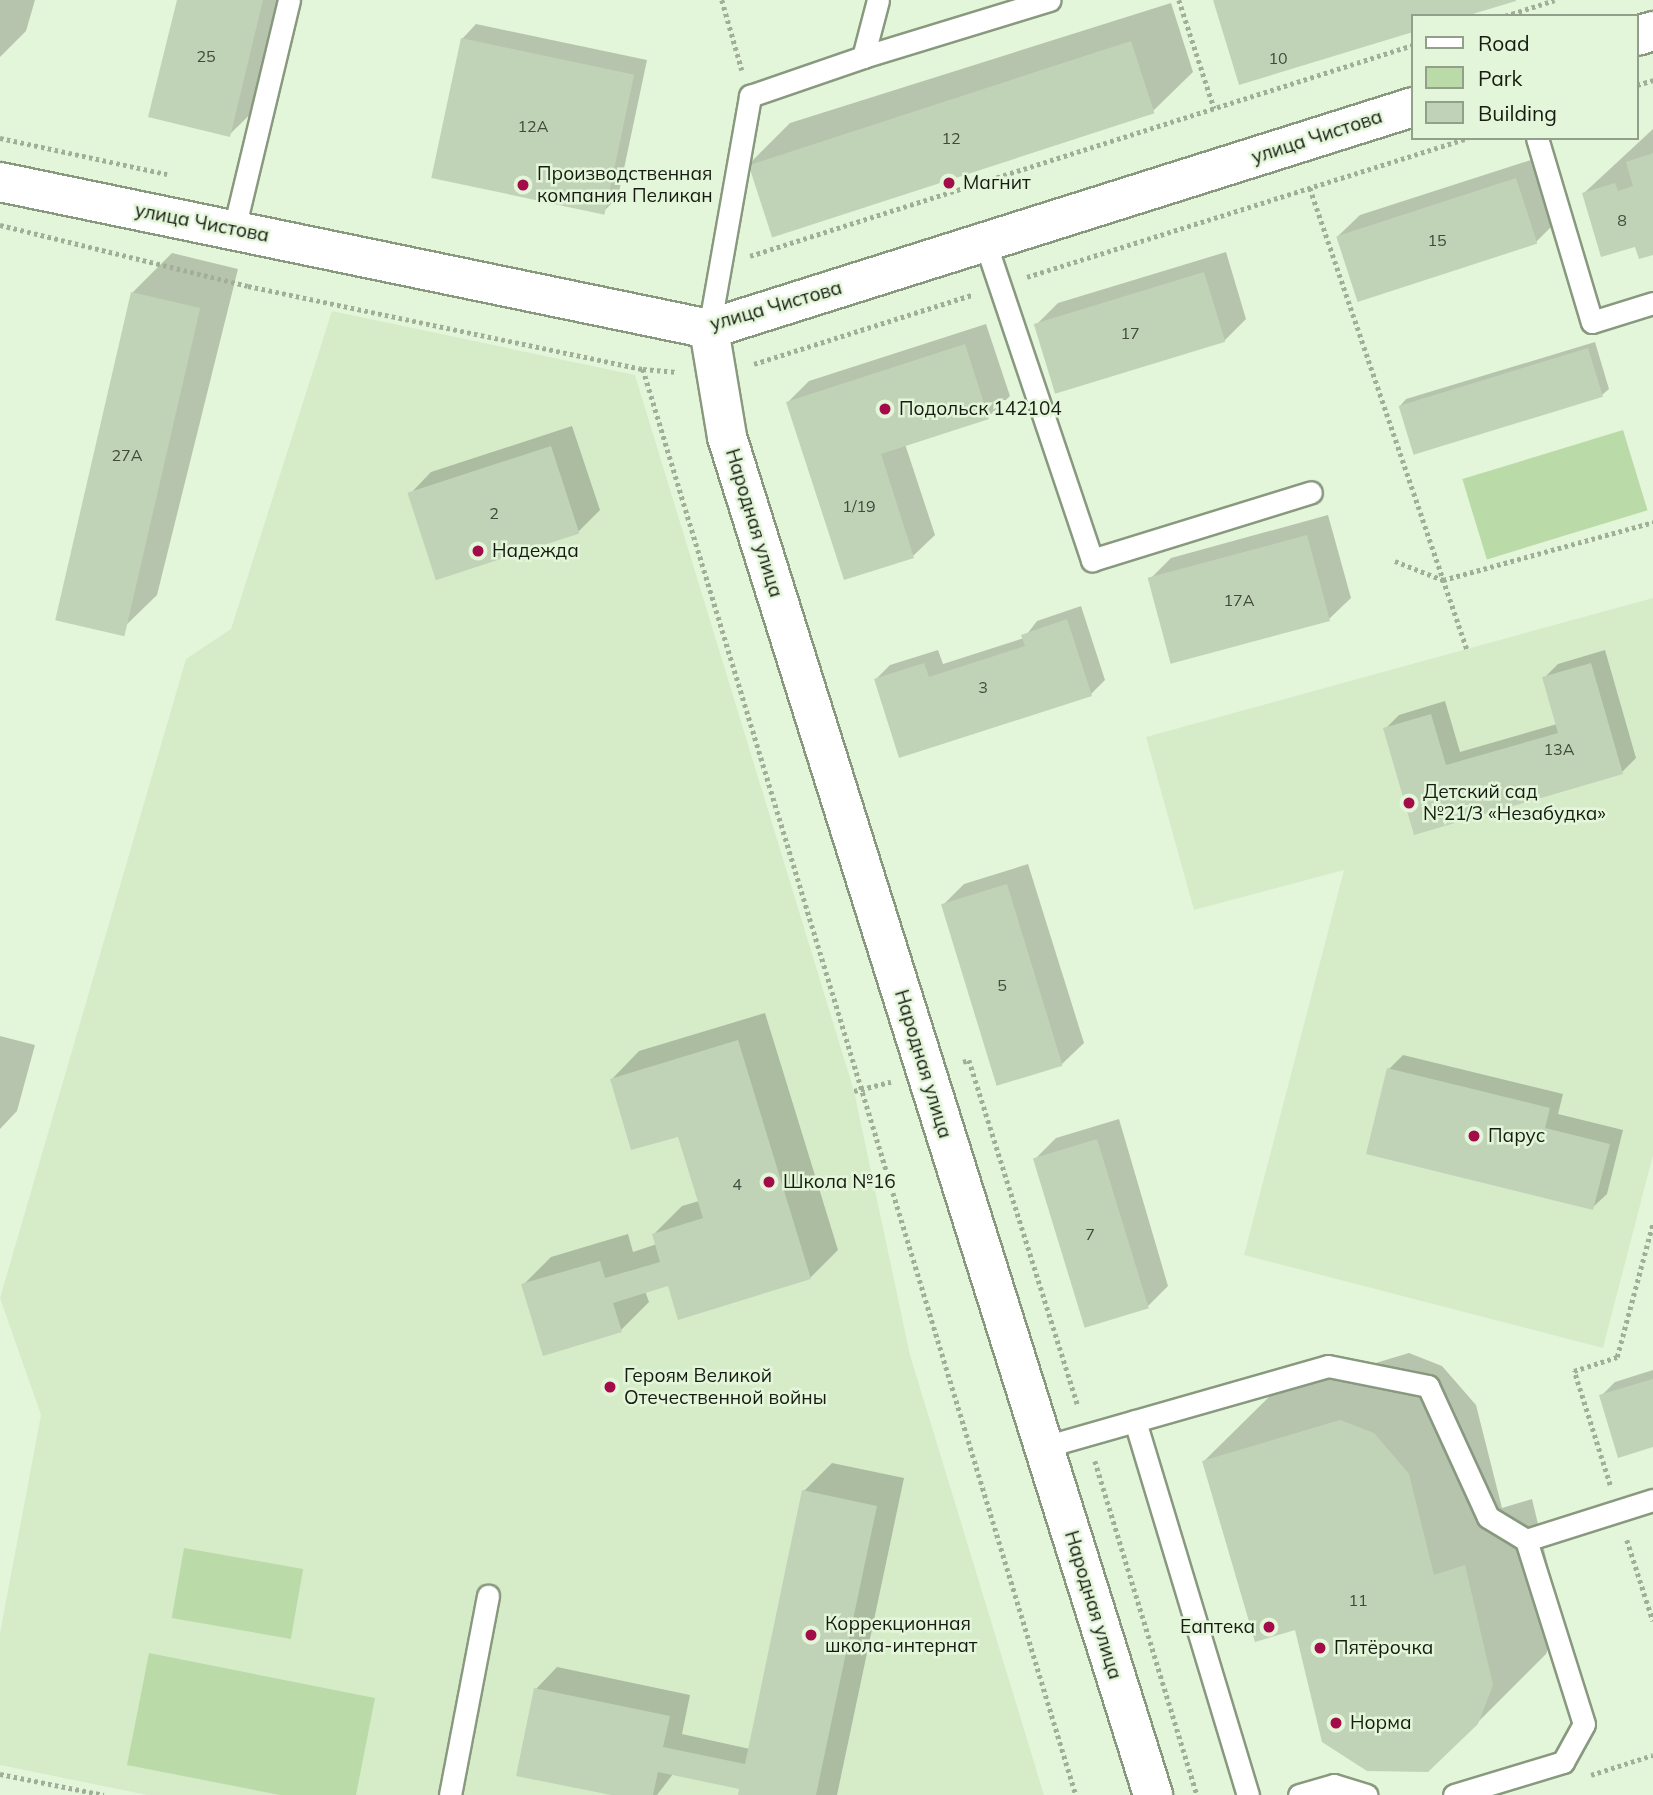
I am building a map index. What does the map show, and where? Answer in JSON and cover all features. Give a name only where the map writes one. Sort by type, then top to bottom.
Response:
[{"type":"street","name":"улица Чистова","points":[[0,182],[709,329],[1412,107]]},
{"type":"street","name":"Народная улица","points":[[709,329],[727,437],[1153,1795]]},
{"type":"lane","points":[[234,229],[289,0]]},
{"type":"lane","points":[[863,57],[878,0]]},
{"type":"lane","points":[[709,329],[750,96],[863,57],[1049,0]]},
{"type":"lane","points":[[1538,140],[1592,321],[1653,303]]},
{"type":"lane","points":[[985,242],[1092,560],[1311,492]]},
{"type":"lane","points":[[1044,1447],[1328,1366],[1428,1386],[1488,1517],[1526,1540],[1584,1724],[1563,1762],[1454,1795]]},
{"type":"lane","points":[[1135,1421],[1248,1795]]},
{"type":"lane","points":[[1526,1540],[1653,1500]]},
{"type":"lane","points":[[450,1795],[488,1596]]},
{"type":"lane","points":[[1299,1795],[1334,1785],[1366,1795]]},
{"type":"path","points":[[722,0],[750,96]]},
{"type":"path","points":[[1179,0],[1214,108]]},
{"type":"path","points":[[1511,14],[1555,0]]},
{"type":"path","points":[[720,266],[1412,45]]},
{"type":"path","points":[[0,225],[248,286],[643,369],[717,376],[1462,140]]},
{"type":"path","points":[[1310,188],[1467,649]]},
{"type":"path","points":[[643,369],[1076,1795]]},
{"type":"path","points":[[1395,561],[1443,580],[1653,522]]},
{"type":"path","points":[[1653,1223],[1617,1357],[1574,1371],[1653,1621]]},
{"type":"path","points":[[0,1774],[104,1795]]},
{"type":"shaded area","points":[[332,311],[635,375],[854,1091],[910,1355],[1044,1795],[147,1795],[0,1765],[0,1633],[41,1415],[0,1298],[186,659],[231,629]]},
{"type":"shaded area","points":[[1653,598],[1653,1155],[1603,1348],[1244,1255],[1344,870],[1194,910],[1146,737]]},
{"type":"green space","points":[[1623,430],[1648,510],[1487,559],[1462,479]]},
{"type":"green space","points":[[184,1548],[303,1569],[291,1639],[172,1618]]},
{"type":"green space","points":[[149,1653],[375,1698],[356,1795],[280,1795],[127,1765]]},
{"type":"building","points":[[177,0],[263,0],[230,137],[148,117]]},
{"type":"building","points":[[1213,0],[1516,0],[1473,14],[1412,14],[1412,32],[1239,85]]},
{"type":"building","points":[[461,38],[634,75],[604,215],[431,178]]},
{"type":"building","points":[[1131,41],[1154,113],[772,238],[749,165]]},
{"type":"building","points":[[1653,153],[1653,255],[1639,259],[1635,247],[1601,257],[1582,193],[1615,183],[1618,191],[1633,186],[1626,162]]},
{"type":"building","points":[[1516,178],[1537,244],[1358,302],[1336,236]]},
{"type":"building","points":[[1204,272],[1225,342],[1055,394],[1034,324]]},
{"type":"building","points":[[131,292],[200,308],[124,636],[55,620]]},
{"type":"building","points":[[965,344],[989,419],[881,454],[914,558],[844,580],[786,402]]},
{"type":"building","points":[[1588,348],[1603,397],[1414,455],[1399,406]]},
{"type":"building","points":[[551,446],[579,533],[436,580],[407,493]]},
{"type":"building","points":[[1307,535],[1330,621],[1171,664],[1148,578]]},
{"type":"building","points":[[1067,619],[1092,696],[899,758],[874,679],[924,663],[929,677],[1025,646],[1021,635]]},
{"type":"building","points":[[1591,663],[1623,774],[1414,835],[1383,728],[1431,714],[1446,765],[1558,733],[1542,677]]},
{"type":"building","points":[[1007,884],[1063,1066],[997,1086],[941,904]]},
{"type":"building","points":[[738,1040],[811,1279],[678,1320],[668,1286],[613,1303],[622,1332],[543,1356],[521,1284],[600,1261],[605,1278],[660,1262],[652,1234],[703,1218],[678,1137],[631,1150],[610,1079]]},
{"type":"building","name":"Парус","points":[[1387,1068],[1550,1108],[1545,1128],[1610,1144],[1593,1210],[1366,1154]]},
{"type":"building","points":[[1097,1139],[1149,1308],[1085,1328],[1033,1159]]},
{"type":"building","points":[[1653,1379],[1653,1447],[1618,1458],[1599,1395]]},
{"type":"building","points":[[1340,1420],[1374,1433],[1409,1474],[1434,1575],[1465,1565],[1493,1685],[1478,1724],[1428,1772],[1367,1771],[1322,1742],[1295,1630],[1255,1642],[1202,1461]]},
{"type":"building","name":"Коррекционная школа-интернат","points":[[802,1490],[877,1506],[816,1795],[738,1795],[739,1789],[658,1772],[653,1795],[611,1795],[516,1776],[534,1688],[670,1716],[663,1747],[745,1764]]},
{"type":"place","name":"Магнит","points":[[949,183]]},
{"type":"place","name":"Производственная компания Пеликан","points":[[523,185]]},
{"type":"place","name":"Подольск 142104","points":[[885,409]]},
{"type":"place","name":"Надежда","points":[[478,551]]},
{"type":"place","name":"Детский сад №21/3 «Незабудка»","points":[[1409,803]]},
{"type":"place","name":"Парус","points":[[1474,1136]]},
{"type":"place","name":"Школа №16","points":[[769,1182]]},
{"type":"place","name":"Героям Великой Отечественной войны","points":[[610,1387]]},
{"type":"place","name":"Еаптека","points":[[1269,1627]]},
{"type":"place","name":"Коррекционная школа-интернат","points":[[811,1635]]},
{"type":"place","name":"Пятёрочка","points":[[1320,1648]]},
{"type":"place","name":"Норма","points":[[1336,1723]]}]
